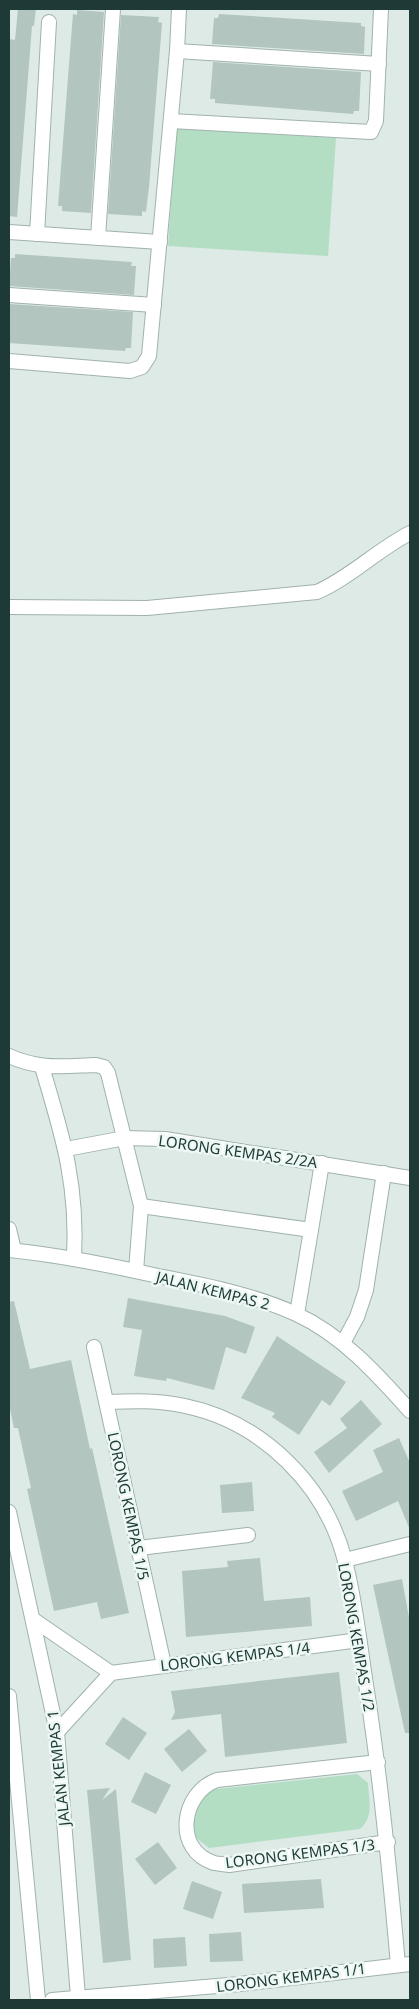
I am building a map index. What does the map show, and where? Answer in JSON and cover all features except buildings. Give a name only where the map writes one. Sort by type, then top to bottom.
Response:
[{"type":"street","points":[[98,238],[114,9]]},
{"type":"street","points":[[9,361],[130,371],[142,367],[149,356],[177,51],[179,9]]},
{"type":"street","points":[[170,121],[366,133],[374,129],[380,64],[381,9]]},
{"type":"street","points":[[37,234],[49,22]]},
{"type":"street","points":[[177,51],[380,64]]},
{"type":"street","points":[[9,232],[160,242]]},
{"type":"street","points":[[9,295],[154,305]]},
{"type":"street","points":[[9,607],[147,608],[316,592],[337,583],[388,544],[410,533]]},
{"type":"street","points":[[9,1056],[27,1064],[42,1067],[96,1065],[104,1067],[108,1073],[141,1206],[136,1271]]},
{"type":"street","points":[[42,1067],[66,1149],[74,1202],[74,1259]]},
{"type":"street","name":"LORONG KEMPAS 2/2A","points":[[66,1149],[125,1138],[165,1139],[410,1178]]},
{"type":"street","points":[[297,1314],[322,1163]]},
{"type":"street","points":[[343,1343],[357,1317],[366,1290],[384,1173]]},
{"type":"street","points":[[141,1206],[311,1230]]},
{"type":"street","points":[[9,1229],[11,1250]]},
{"type":"street","name":"JALAN KEMPAS 2","points":[[11,1250],[74,1259],[222,1289],[297,1314],[343,1343],[380,1377],[410,1411]]},
{"type":"street","name":"LORONG KEMPAS 1/5","points":[[94,1347],[164,1665]]},
{"type":"street","name":"LORONG KEMPAS 1/2","points":[[107,1402],[148,1400],[187,1406],[229,1421],[274,1448],[303,1476],[328,1514],[345,1560],[359,1640],[378,1762],[404,1964]]},
{"type":"street","name":"JALAN KEMPAS 1","points":[[9,1512],[57,1732],[78,1997]]},
{"type":"street","points":[[139,1548],[248,1535]]},
{"type":"street","points":[[345,1560],[410,1544]]},
{"type":"street","points":[[34,1620],[111,1673],[57,1732]]},
{"type":"street","name":"LORONG KEMPAS 1/4","points":[[111,1673],[359,1640]]},
{"type":"street","points":[[9,1696],[14,1786],[38,2000]]},
{"type":"street","name":"LORONG KEMPAS 1/3","points":[[378,1762],[217,1780],[206,1784],[188,1808],[186,1834],[192,1846],[202,1856],[214,1863],[230,1865],[388,1842]]},
{"type":"street","name":"LORONG KEMPAS 1/1","points":[[52,2000],[240,1984],[404,1964]]},
{"type":"green space","points":[[176,128],[336,138],[328,256],[168,246]]},
{"type":"green space","points":[[357,1774],[368,1783],[370,1802],[369,1814],[360,1829],[209,1848],[190,1833],[189,1807],[207,1790]]}]
